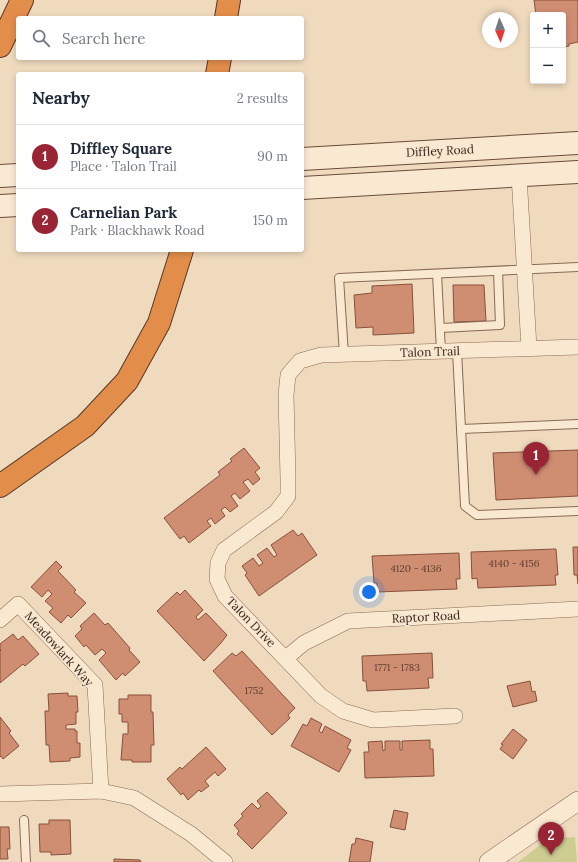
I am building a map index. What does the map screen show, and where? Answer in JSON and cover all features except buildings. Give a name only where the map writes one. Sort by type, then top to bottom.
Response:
[{"type":"highway","points":[[0,46],[22,0]]},
{"type":"highway","points":[[226,16],[229,0]]},
{"type":"highway","points":[[217,72],[220,60]]},
{"type":"highway","points":[[0,486],[85,426],[127,381],[159,323],[181,252]]},
{"type":"main road","name":"Diffley Road","points":[[304,159],[578,143]]},
{"type":"main road","points":[[304,188],[578,172]]},
{"type":"main road","points":[[0,176],[16,175]]},
{"type":"main road","points":[[0,206],[16,205]]},
{"type":"street","points":[[519,175],[529,348]]},
{"type":"street","name":"Talon Trail","points":[[288,375],[300,361],[321,355],[578,347]]},
{"type":"street","name":"Talon Drive","points":[[288,375],[286,395],[288,496],[276,512],[224,550],[218,563],[217,579],[226,596],[321,696],[343,711],[374,720],[455,716]]},
{"type":"street","name":"Meadowlark Way","points":[[0,620],[18,604],[95,685],[101,791]]},
{"type":"street","name":"Raptor Road","points":[[286,658],[304,643],[348,621],[578,610]]},
{"type":"street","points":[[0,794],[101,791],[134,798],[192,834],[225,862]]},
{"type":"street","points":[[490,862],[578,801]]},
{"type":"lane","points":[[344,354],[339,278],[578,267]]},
{"type":"lane","points":[[440,328],[500,325],[498,271]]},
{"type":"lane","points":[[437,274],[441,351]]},
{"type":"lane","points":[[457,351],[465,506],[477,515],[578,511]]},
{"type":"lane","points":[[461,429],[578,424]]},
{"type":"lane","points":[[24,820],[26,862]]},
{"type":"green space","points":[[575,837],[577,862],[518,862],[548,839]]},
{"type":"place","name":"Diffley Square","points":[[536,475]]},
{"type":"place","name":"Carnelian Park","points":[[551,855]]}]
